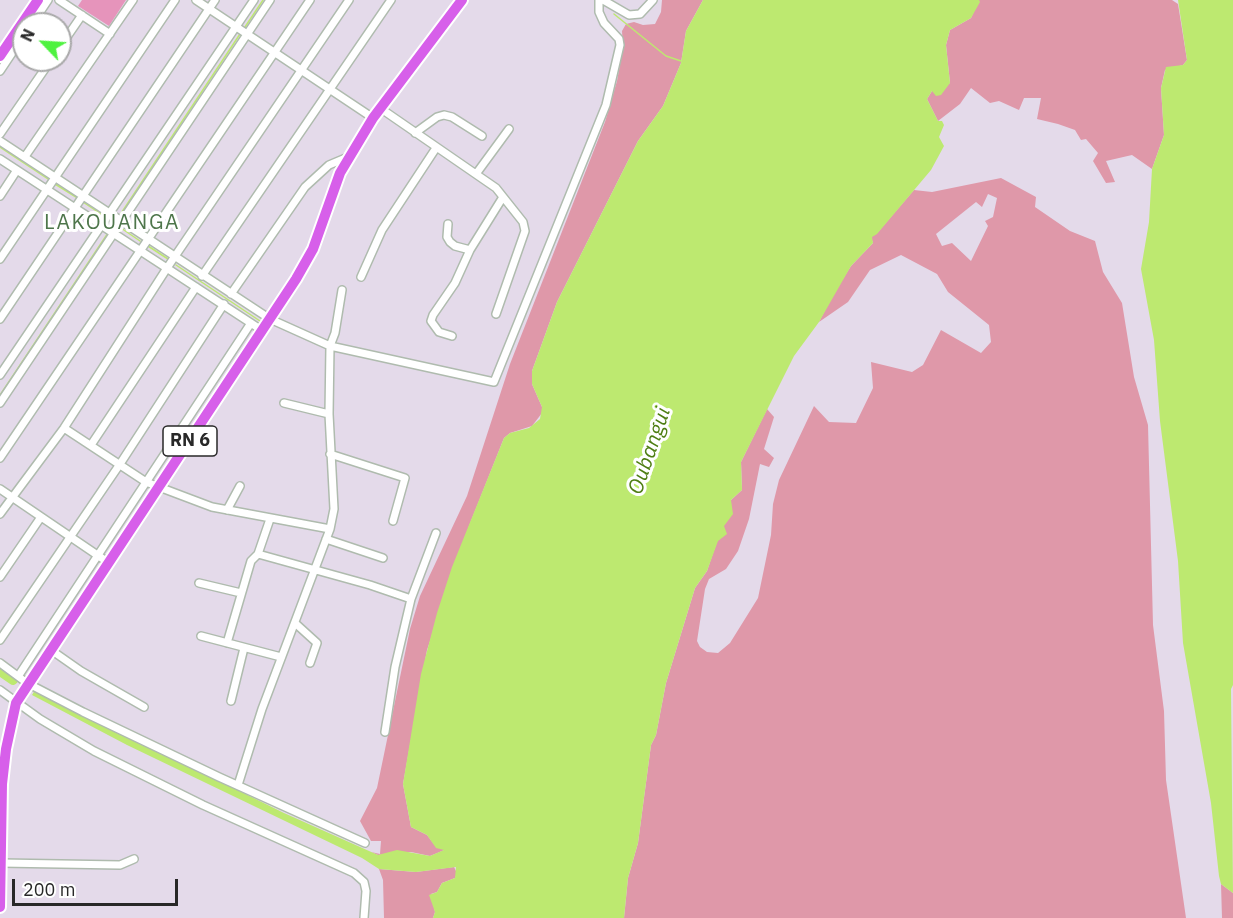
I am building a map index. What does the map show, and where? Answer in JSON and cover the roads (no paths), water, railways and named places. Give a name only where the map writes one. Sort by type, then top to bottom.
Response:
[{"type":"main road","points":[[0,56],[38,0]]},
{"type":"main road","name":"RN 6","points":[[0,907],[2,784],[6,749],[16,703],[27,683],[270,319],[313,249],[348,157],[380,108],[462,0]]},
{"type":"street","points":[[59,0],[110,34]]},
{"type":"street","points":[[26,155],[132,0]]},
{"type":"street","points":[[0,259],[175,0]]},
{"type":"street","points":[[196,0],[373,118]]},
{"type":"street","points":[[0,319],[215,0]]},
{"type":"street","points":[[0,375],[254,0]]},
{"type":"street","points":[[0,403],[270,0]]},
{"type":"street","points":[[0,458],[310,0]]},
{"type":"street","points":[[0,514],[64,428],[167,268],[349,0]]},
{"type":"street","points":[[202,276],[391,0]]},
{"type":"street","points":[[0,141],[26,155],[54,177],[270,319],[330,345],[489,383],[497,380],[606,105],[621,45],[619,39],[604,23],[599,12],[601,0],[622,12],[640,14],[653,0]]},
{"type":"street","points":[[72,30],[82,15]]},
{"type":"street","points":[[0,71],[12,53]]},
{"type":"street","points":[[0,134],[43,72]]},
{"type":"street","points":[[380,108],[476,174],[503,196],[523,222],[525,231],[496,314]]},
{"type":"street","points":[[416,133],[437,117],[444,115],[482,136]]},
{"type":"street","points":[[476,174],[509,129]]},
{"type":"street","points":[[361,277],[378,236],[436,148]]},
{"type":"street","points":[[231,294],[305,187],[329,165],[348,157]]},
{"type":"street","points":[[0,159],[262,331]]},
{"type":"street","points":[[0,196],[17,171]]},
{"type":"street","points":[[452,336],[439,332],[431,321],[433,315],[455,283],[470,250],[503,196]]},
{"type":"street","points":[[448,224],[447,237],[450,242],[463,250],[470,250]]},
{"type":"street","points":[[91,445],[196,287]]},
{"type":"street","points":[[238,785],[281,657],[330,529],[334,498],[330,454],[330,345],[335,333],[342,290]]},
{"type":"street","points":[[0,640],[120,464],[224,304]]},
{"type":"street","points":[[19,675],[251,323]]},
{"type":"street","points":[[284,403],[329,414]]},
{"type":"street","points":[[64,428],[146,482],[159,488],[227,510],[330,529]]},
{"type":"street","points":[[330,454],[405,478],[393,521]]},
{"type":"street","points":[[227,510],[240,486]]},
{"type":"street","points":[[0,489],[109,563]]},
{"type":"street","points":[[0,577],[41,517]]},
{"type":"street","points":[[227,643],[251,561],[258,554],[270,519]]},
{"type":"street","points":[[385,732],[395,667],[411,599],[436,533]]},
{"type":"street","points":[[326,539],[383,558]]},
{"type":"street","points":[[258,554],[411,599]]},
{"type":"street","points":[[199,584],[241,593]]},
{"type":"street","points":[[295,623],[306,630],[317,643],[310,663]]},
{"type":"street","points":[[201,636],[281,657]]},
{"type":"street","points":[[231,701],[244,648]]},
{"type":"street","points":[[51,650],[81,671],[144,708]]},
{"type":"street","points":[[0,663],[27,683],[238,785],[365,843]]},
{"type":"street","points":[[0,690],[16,703],[94,751],[203,805],[354,873],[364,882],[366,891],[364,918]]},
{"type":"street","points":[[1,863],[120,865],[134,859]]},
{"type":"water","name":"Oubangui","points":[[703,0],[979,0],[980,2],[971,18],[950,30],[946,45],[950,83],[941,95],[936,96],[932,91],[927,99],[938,121],[942,121],[944,125],[939,137],[944,146],[931,170],[872,237],[873,243],[851,266],[819,322],[794,356],[741,462],[742,490],[731,500],[733,514],[724,526],[727,534],[718,541],[707,571],[695,588],[666,683],[656,735],[651,745],[638,843],[628,878],[624,918],[433,918],[435,912],[429,895],[437,892],[442,883],[455,878],[456,867],[416,872],[379,869],[362,858],[127,745],[32,695],[35,690],[284,813],[378,855],[397,850],[430,856],[444,850],[436,848],[427,835],[411,827],[403,784],[421,674],[437,613],[452,567],[504,438],[510,433],[529,428],[540,419],[542,407],[532,384],[532,371],[557,302],[638,141],[663,106],[681,63],[686,31]]},
{"type":"water","points":[[1178,0],[1233,0],[1233,685],[1231,689],[1233,893],[1221,884],[1219,876],[1211,803],[1183,643],[1178,561],[1160,421],[1154,340],[1141,269],[1149,222],[1152,169],[1164,135],[1161,88],[1166,67],[1183,65],[1187,60]]},
{"type":"waterway","points":[[245,27],[263,0]]},
{"type":"waterway","points":[[614,14],[666,56],[681,61]]},
{"type":"waterway","points":[[120,215],[240,34]]},
{"type":"waterway","points":[[0,147],[48,179]]},
{"type":"waterway","points":[[55,184],[76,197]]},
{"type":"waterway","points":[[83,202],[104,216]]},
{"type":"waterway","points":[[109,220],[116,224]]},
{"type":"waterway","points":[[112,227],[116,221]]},
{"type":"waterway","points":[[121,228],[140,241]]},
{"type":"waterway","points":[[0,395],[108,233]]},
{"type":"waterway","points":[[148,246],[168,259]]},
{"type":"waterway","points":[[176,265],[263,323]]},
{"type":"waterway","points":[[0,671],[13,680]]},
{"type":"district","name":"LAKOUANGA","points":[[112,223]]}]
